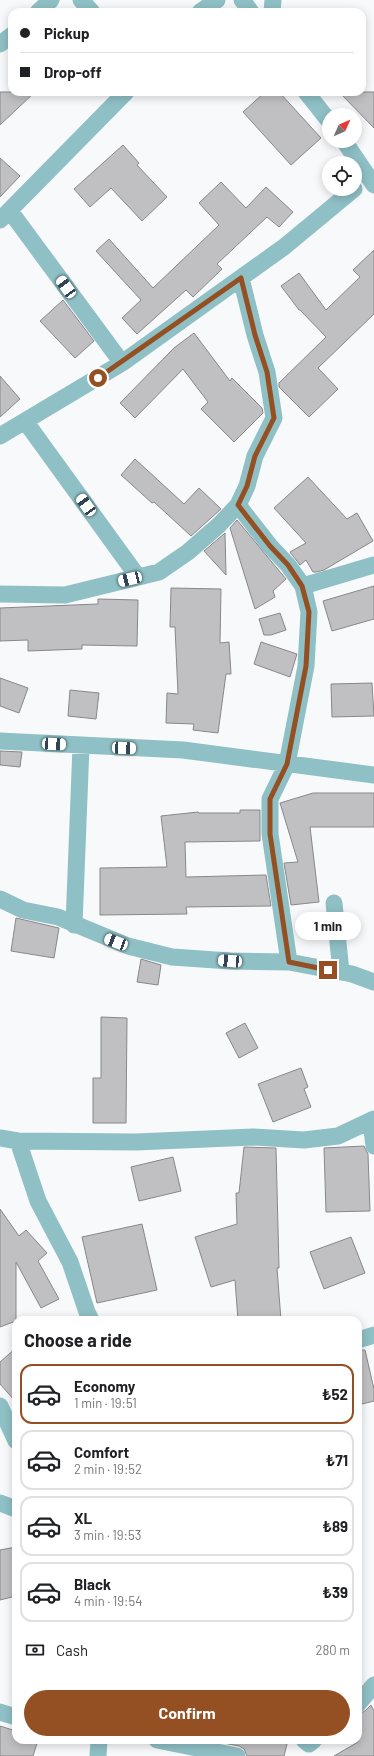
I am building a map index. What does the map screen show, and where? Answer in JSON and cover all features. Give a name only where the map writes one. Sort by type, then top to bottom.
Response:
[{"type":"street","points":[[42,8],[51,0]]},
{"type":"street","points":[[81,0],[88,8]]},
{"type":"street","points":[[206,8],[217,0]]},
{"type":"street","points":[[122,96],[5,215],[122,363]]},
{"type":"street","points":[[309,96],[322,112]]},
{"type":"street","points":[[349,148],[371,181],[362,186]]},
{"type":"street","points":[[0,436],[122,363],[284,247],[346,196]]},
{"type":"street","points":[[0,594],[65,595],[159,572],[188,552],[219,525],[238,505],[247,486],[255,456],[274,418],[267,372],[255,335],[241,278]]},
{"type":"street","points":[[25,421],[138,578]]},
{"type":"street","points":[[238,505],[270,546],[288,565],[302,586],[309,612],[306,666],[287,764],[270,799],[270,834],[289,962]]},
{"type":"street","points":[[302,586],[374,565]]},
{"type":"street","points":[[0,741],[183,750],[374,775]]},
{"type":"street","points":[[74,925],[81,746]]},
{"type":"street","points":[[0,899],[23,910],[58,917],[74,925],[128,946],[172,957],[230,961],[289,962],[341,972],[374,982]]},
{"type":"street","points":[[334,903],[341,972]]},
{"type":"street","points":[[0,1138],[18,1141],[136,1142],[253,1137],[304,1140],[338,1136],[373,1120],[374,1146]]},
{"type":"street","points":[[18,1141],[38,1201],[70,1262],[90,1316]]},
{"type":"street","points":[[362,1339],[374,1335]]},
{"type":"street","points":[[0,1406],[12,1433]]},
{"type":"street","points":[[0,1503],[12,1508]]},
{"type":"street","points":[[362,1699],[374,1685]]},
{"type":"street","points":[[0,1712],[12,1716]]},
{"type":"street","points":[[98,1756],[99,1744]]},
{"type":"street","points":[[177,1744],[237,1756]]},
{"type":"building","points":[[0,92],[8,92],[8,96],[31,96],[0,125]]},
{"type":"building","points":[[366,92],[374,92],[374,128],[362,116],[362,108],[355,108],[343,96],[366,96]]},
{"type":"building","points":[[261,96],[283,96],[321,138],[291,165],[243,112]]},
{"type":"building","points":[[123,145],[139,163],[137,165],[167,197],[142,221],[111,188],[90,207],[74,189]]},
{"type":"building","points":[[0,158],[20,176],[0,197]]},
{"type":"building","points":[[221,182],[246,208],[266,187],[293,212],[279,227],[267,217],[217,264],[222,269],[193,297],[186,290],[137,334],[122,318],[141,300],[96,251],[109,239],[153,288],[219,225],[199,203]]},
{"type":"building","points":[[374,250],[374,314],[318,368],[338,389],[309,417],[279,387],[279,383],[326,337],[299,310],[281,286],[299,273],[326,310],[360,277],[353,270]]},
{"type":"building","points":[[63,300],[94,341],[75,358],[40,321]]},
{"type":"building","points":[[194,333],[230,381],[232,378],[262,408],[263,413],[234,442],[201,409],[208,402],[183,369],[135,418],[120,403],[174,348]]},
{"type":"building","points":[[0,376],[20,399],[0,417]]},
{"type":"building","points":[[135,459],[184,504],[199,488],[221,509],[191,536],[154,502],[152,503],[121,475]]},
{"type":"building","points":[[308,477],[347,519],[357,513],[373,541],[324,570],[316,572],[313,572],[306,560],[300,565],[290,552],[306,543],[274,508]]},
{"type":"building","points":[[237,520],[286,579],[273,591],[275,597],[255,609],[230,528]]},
{"type":"building","points":[[225,533],[226,575],[204,551]]},
{"type":"building","points":[[374,586],[374,619],[332,631],[323,601]]},
{"type":"building","points":[[171,588],[221,589],[220,643],[229,642],[231,674],[226,674],[218,733],[193,730],[194,724],[166,723],[167,693],[178,694],[175,627],[170,627]]},
{"type":"building","points":[[98,599],[138,600],[137,646],[82,645],[82,649],[28,651],[28,640],[0,641],[0,608],[98,604]]},
{"type":"building","points":[[280,613],[286,630],[271,635],[264,635],[259,619]]},
{"type":"building","points":[[261,642],[297,654],[290,677],[254,664]]},
{"type":"building","points":[[0,678],[28,688],[19,713],[0,706]]},
{"type":"building","points":[[372,683],[374,716],[332,717],[331,684]]},
{"type":"building","points":[[70,690],[99,693],[96,719],[68,716]]},
{"type":"building","points":[[0,751],[22,752],[20,767],[0,765]]},
{"type":"building","points":[[313,793],[374,793],[374,827],[310,827],[319,902],[291,905],[284,863],[298,862],[280,803]]},
{"type":"building","points":[[240,810],[260,810],[260,841],[185,842],[186,877],[266,875],[271,906],[186,907],[187,914],[100,915],[100,868],[167,867],[161,816],[198,812],[240,813]]},
{"type":"building","points":[[16,918],[59,928],[54,958],[11,951]]},
{"type":"building","points":[[141,959],[161,965],[158,985],[137,982]]},
{"type":"building","points":[[101,1017],[127,1018],[126,1123],[93,1123],[93,1078],[101,1078]]},
{"type":"building","points":[[245,1023],[258,1048],[239,1058],[226,1033]]},
{"type":"building","points":[[301,1068],[308,1087],[304,1089],[311,1107],[273,1122],[258,1084]]},
{"type":"building","points":[[364,1146],[368,1154],[370,1211],[326,1212],[324,1148]]},
{"type":"building","points":[[244,1147],[276,1148],[279,1268],[277,1268],[281,1316],[238,1316],[235,1280],[211,1287],[195,1237],[237,1224],[236,1193],[239,1193]]},
{"type":"building","points":[[173,1157],[181,1191],[139,1201],[131,1167]]},
{"type":"building","points":[[0,1209],[19,1236],[26,1230],[47,1253],[38,1261],[59,1299],[41,1308],[16,1262],[16,1316],[12,1316],[12,1322],[0,1327]]},
{"type":"building","points":[[142,1224],[157,1290],[97,1303],[82,1237]]},
{"type":"building","points":[[351,1237],[365,1273],[324,1289],[310,1252]]},
{"type":"building","points":[[362,1350],[365,1350],[374,1389],[374,1401],[362,1404]]},
{"type":"building","points":[[12,1352],[12,1398],[0,1384],[0,1362]]},
{"type":"building","points":[[12,1548],[12,1597],[0,1600],[0,1550]]},
{"type":"building","points":[[371,1705],[374,1711],[374,1756],[334,1756],[355,1744],[362,1744],[362,1712]]},
{"type":"building","points":[[0,1726],[12,1730],[12,1744],[37,1744],[33,1756],[0,1756]]},
{"type":"building","points":[[229,1744],[287,1744],[284,1756],[247,1756],[244,1749],[239,1746]]},
{"type":"route","points":[[98,378],[122,363],[241,278],[255,335],[267,372],[274,418],[255,456],[247,486],[238,505],[270,546],[288,565],[302,586],[309,612],[306,666],[287,764],[270,799],[270,834],[289,962],[328,970]]}]
